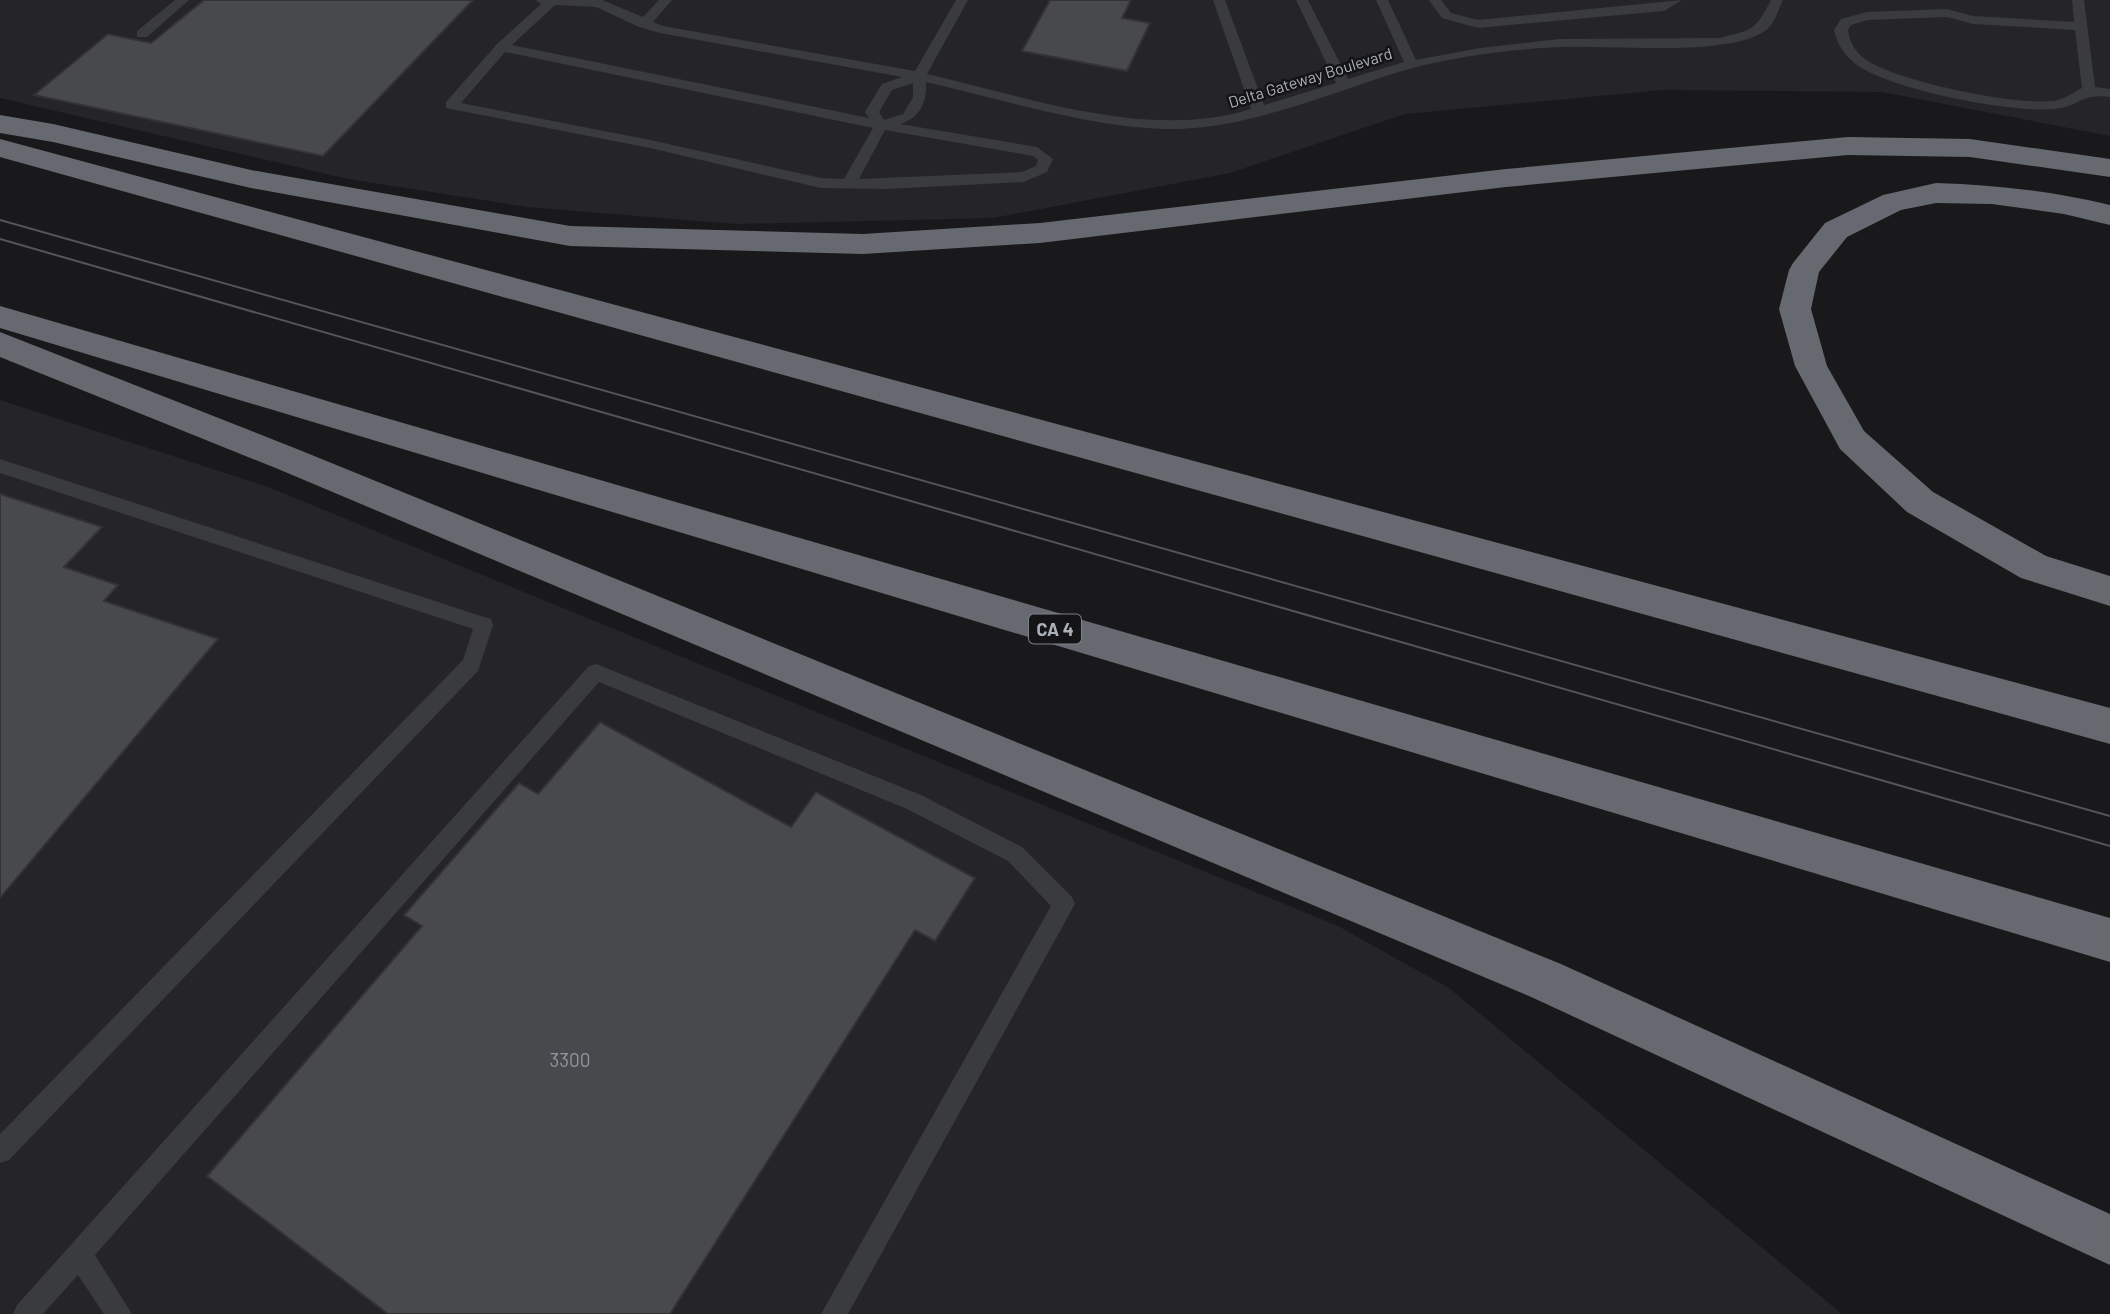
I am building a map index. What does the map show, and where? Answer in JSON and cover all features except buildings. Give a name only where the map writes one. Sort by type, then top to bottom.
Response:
[{"type":"highway","points":[[0,124],[52,133],[251,179],[570,236],[863,244],[1040,233],[1506,178],[1848,146],[1970,148],[2110,168]]},
{"type":"highway","points":[[0,148],[2110,726]]},
{"type":"highway","points":[[2110,215],[2064,204],[1992,194],[1936,192],[1893,202],[1836,230],[1804,270],[1795,309],[1811,366],[1852,440],[1920,502],[2034,567],[2110,591]]},
{"type":"highway","name":"CA 4","points":[[0,317],[2110,940]]},
{"type":"highway","points":[[0,344],[315,471],[1545,980],[2110,1240]]},
{"type":"lane","points":[[142,34],[183,0]]},
{"type":"lane","points":[[644,24],[666,0]]},
{"type":"lane","points":[[849,183],[881,125],[908,117],[920,97],[919,76],[962,0]]},
{"type":"lane","points":[[1219,0],[1259,111]]},
{"type":"lane","points":[[1302,0],[1344,85]]},
{"type":"lane","points":[[1382,0],[1412,65]]},
{"type":"lane","points":[[1435,0],[1439,9],[1448,16],[1478,24],[1664,7],[1676,0]]},
{"type":"lane","name":"Delta Gateway Boulevard","points":[[547,1],[593,1],[660,29],[919,76],[1122,123],[1180,125],[1226,121],[1412,65],[1480,52],[1560,43],[1719,42],[1749,35],[1763,27],[1777,0]]},
{"type":"lane","points":[[2078,0],[2090,90]]},
{"type":"lane","points":[[502,47],[881,125],[1037,152],[1046,159],[1042,169],[1024,177],[887,184],[821,183],[451,105],[502,47],[547,1]]},
{"type":"lane","points":[[2081,26],[1973,20],[1947,13],[1867,16],[1846,22],[1840,30],[1849,52],[1870,68],[1892,77],[1942,89],[2041,106],[2060,105],[2090,90],[2110,93]]},
{"type":"lane","points":[[881,125],[872,112],[887,87],[919,76]]},
{"type":"lane","points":[[0,466],[484,625],[471,665],[0,1151]]},
{"type":"lane","points":[[26,1314],[596,672],[914,802],[1016,854],[1064,904],[834,1314]]},
{"type":"lane","points":[[80,1256],[119,1314]]},
{"type":"shaded area","points":[[0,0],[2110,0],[2110,136],[1882,92],[1663,90],[1405,114],[1230,173],[993,218],[736,224],[527,207],[348,179],[0,98]]},
{"type":"shaded area","points":[[0,400],[268,487],[1338,926],[1449,988],[1842,1314],[0,1314]]},
{"type":"tram line","points":[[0,220],[2110,816]]},
{"type":"tram line","points":[[0,239],[2110,846]]}]
